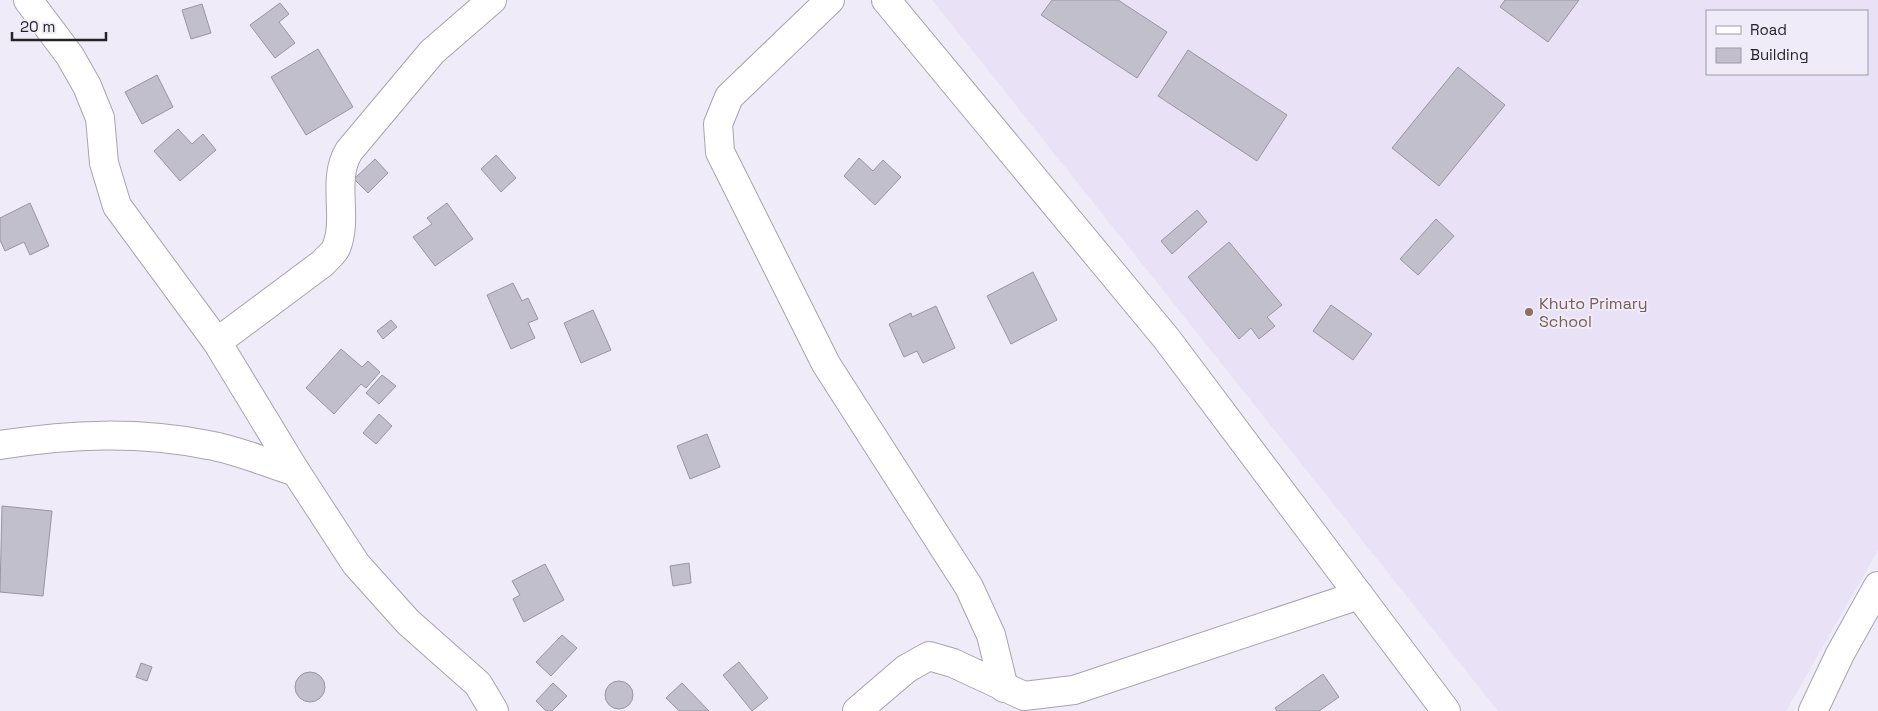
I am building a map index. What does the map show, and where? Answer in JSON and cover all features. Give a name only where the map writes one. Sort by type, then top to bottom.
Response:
[{"type":"street","points":[[28,0],[70,56],[87,86],[100,118],[104,162],[117,206],[217,342],[296,472],[356,564],[408,622],[478,684],[494,711]]},
{"type":"street","points":[[217,342],[323,263],[336,248],[340,230],[342,162],[345,157],[432,52],[492,0]]},
{"type":"street","points":[[830,0],[728,97],[718,124],[720,152],[826,364],[969,587],[991,635],[1004,688]]},
{"type":"street","points":[[886,0],[1166,338],[1446,711]]},
{"type":"street","points":[[0,445],[66,436],[113,434],[165,438],[210,445],[296,472]]},
{"type":"street","points":[[1813,711],[1840,654],[1878,586]]},
{"type":"street","points":[[857,711],[906,669],[929,656],[953,663],[1024,696],[1074,690],[1359,595]]},
{"type":"shaded area","name":"Khuto Primary School","points":[[932,0],[1878,0],[1878,550],[1786,711],[1498,711]]},
{"type":"building","points":[[1052,0],[1118,0],[1167,32],[1137,78],[1041,15]]},
{"type":"building","points":[[1505,0],[1579,0],[1548,42],[1500,7]]},
{"type":"building","points":[[280,3],[289,14],[279,22],[295,43],[275,58],[250,25]]},
{"type":"building","points":[[202,4],[211,33],[191,39],[182,10]]},
{"type":"building","points":[[318,49],[353,107],[306,135],[271,77]]},
{"type":"building","points":[[1188,50],[1287,115],[1257,161],[1158,96]]},
{"type":"building","points":[[1458,67],[1505,105],[1439,186],[1392,148]]},
{"type":"building","points":[[157,75],[173,107],[142,124],[125,92]]},
{"type":"building","points":[[178,129],[192,144],[203,134],[216,150],[180,181],[154,151]]},
{"type":"building","points":[[496,155],[516,178],[501,192],[481,169]]},
{"type":"building","points":[[859,158],[873,171],[883,160],[901,177],[875,205],[844,176]]},
{"type":"building","points":[[375,159],[388,173],[368,193],[354,179]]},
{"type":"building","points":[[30,203],[49,246],[30,255],[24,242],[5,251],[0,240],[0,218]]},
{"type":"building","points":[[447,203],[473,239],[435,266],[413,237],[432,224],[427,218]]},
{"type":"building","points":[[1197,210],[1207,222],[1172,254],[1161,241]]},
{"type":"building","points":[[1436,219],[1454,236],[1418,275],[1400,259]]},
{"type":"building","points":[[1229,242],[1282,305],[1267,317],[1275,326],[1259,339],[1251,328],[1239,339],[1188,277]]},
{"type":"building","points":[[1033,272],[1057,320],[1011,344],[987,296]]},
{"type":"building","points":[[513,283],[522,301],[528,298],[538,319],[528,323],[535,338],[511,349],[487,295]]},
{"type":"building","points":[[1331,305],[1372,334],[1353,360],[1313,331]]},
{"type":"building","points":[[936,306],[955,348],[923,363],[917,351],[904,357],[889,324],[911,313],[912,317]]},
{"type":"building","points":[[593,310],[611,350],[581,363],[564,323]]},
{"type":"building","points":[[391,320],[397,327],[383,339],[377,331]]},
{"type":"building","points":[[341,349],[362,367],[368,361],[380,372],[366,388],[361,384],[334,414],[306,388]]},
{"type":"building","points":[[382,375],[396,386],[379,404],[366,393]]},
{"type":"building","points":[[379,414],[392,426],[376,444],[363,433]]},
{"type":"building","points":[[707,434],[720,467],[690,479],[677,446]]},
{"type":"building","points":[[2,506],[52,511],[43,596],[0,592]]},
{"type":"building","points":[[689,563],[691,583],[673,586],[670,566]]},
{"type":"building","points":[[545,564],[564,600],[524,622],[513,599],[520,595],[512,581]]},
{"type":"building","points":[[562,635],[577,648],[551,676],[536,662]]},
{"type":"building","points":[[739,662],[768,698],[752,711],[723,675]]},
{"type":"building","points":[[141,663],[152,667],[147,681],[136,677]]},
{"type":"building","points":[[310,672],[320,677],[325,687],[320,697],[310,702],[300,697],[295,687],[300,677]]},
{"type":"building","points":[[1323,674],[1339,697],[1319,711],[1277,711],[1275,708]]},
{"type":"building","points":[[619,681],[629,685],[633,695],[629,705],[619,709],[609,705],[605,695],[609,685]]},
{"type":"building","points":[[553,683],[567,696],[552,711],[546,711],[536,701]]},
{"type":"building","points":[[682,683],[709,711],[679,711],[666,698]]},
{"type":"place","name":"Khuto Primary School","points":[[1529,312]]}]
